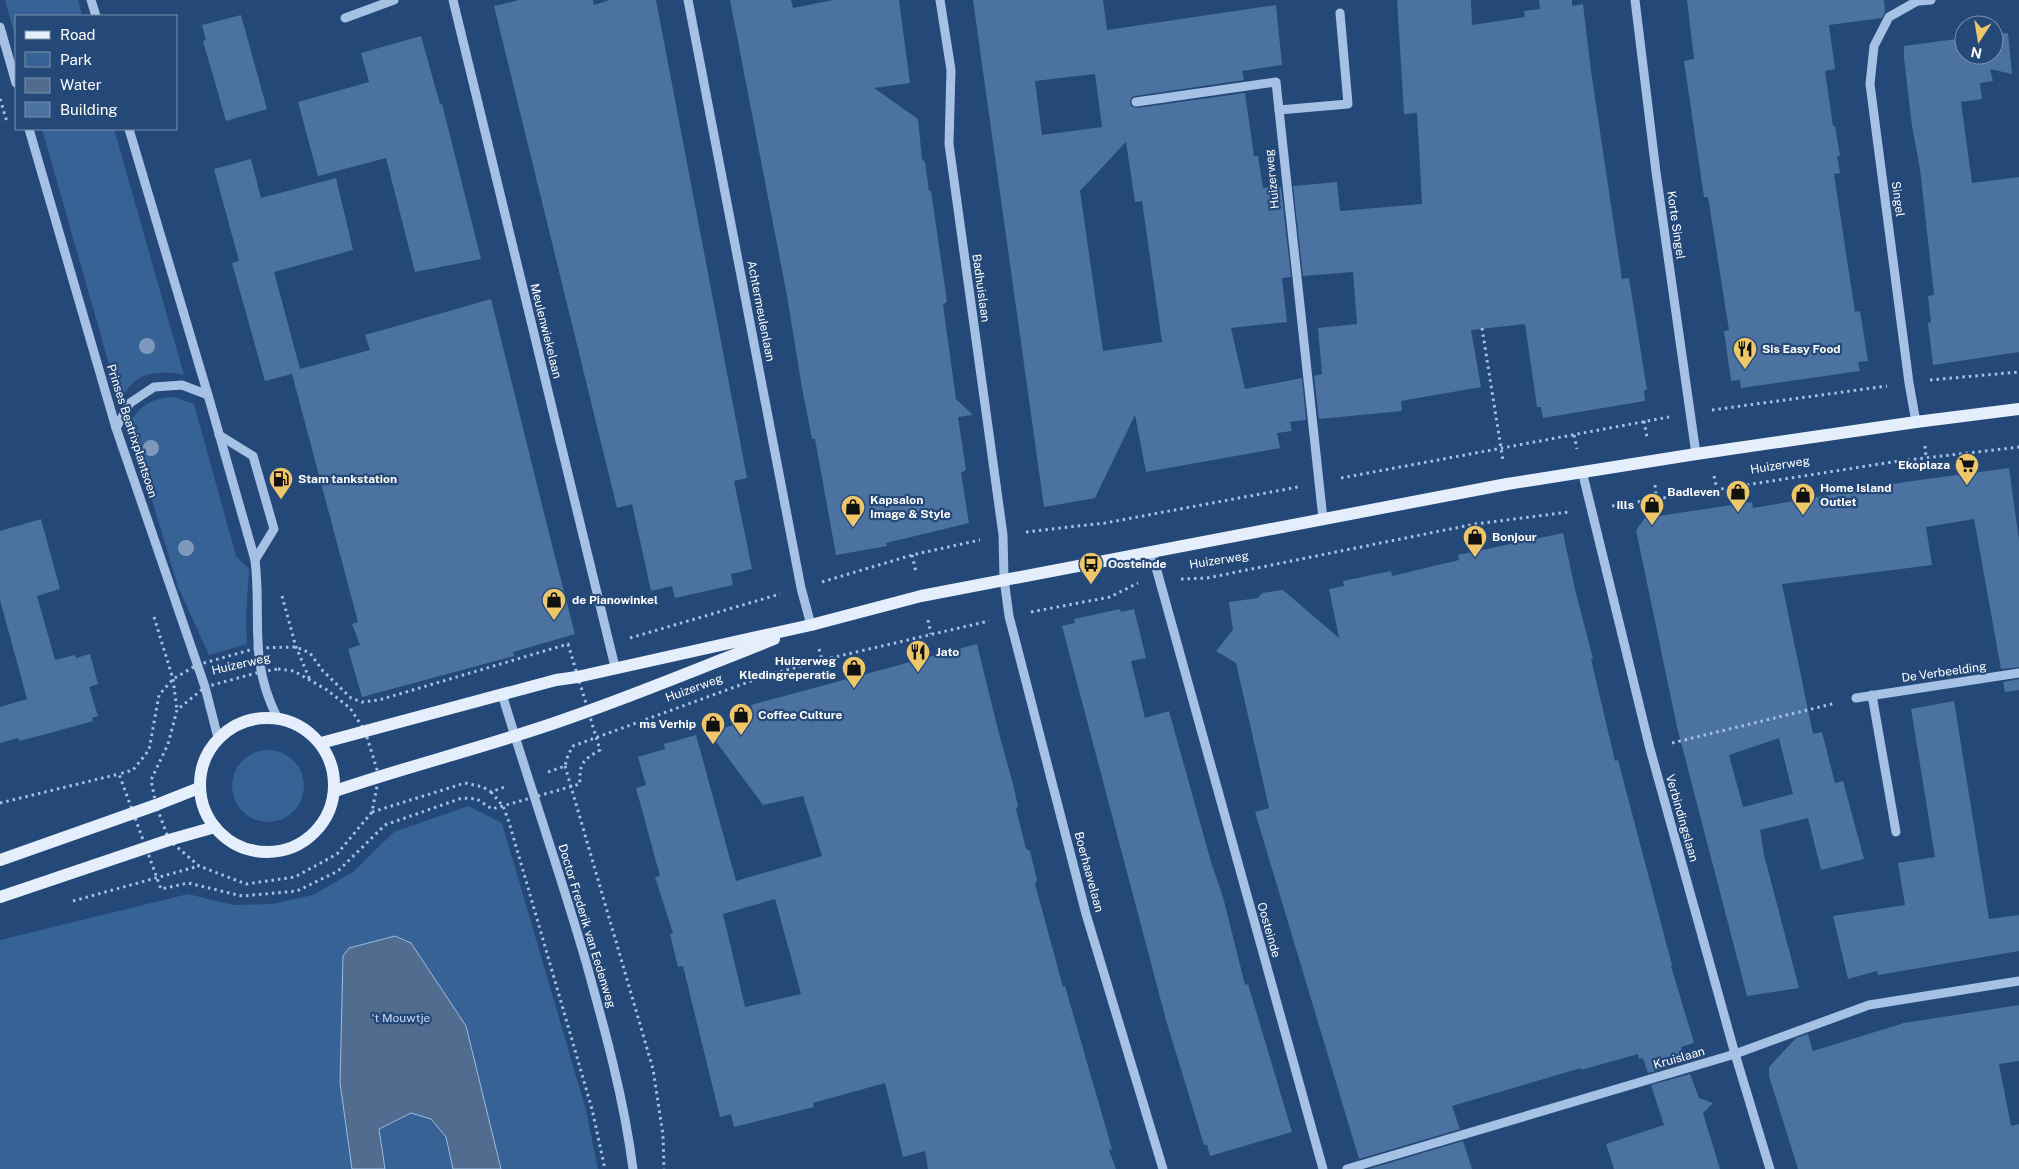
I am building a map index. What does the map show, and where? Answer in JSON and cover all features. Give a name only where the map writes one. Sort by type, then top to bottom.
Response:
[{"type":"main road","name":"Huizerweg","points":[[321,743],[556,680],[812,625],[921,596],[1004,579],[1152,553],[1582,471],[1916,422],[2019,409]]},
{"type":"main road","name":"Huizerweg","points":[[335,791],[567,719],[812,625]]},
{"type":"main road","points":[[277,718],[302,726],[321,743],[333,766],[335,791],[327,817],[310,837],[287,850],[260,852],[235,844],[214,827],[204,809],[199,788],[203,761],[218,738],[245,720],[277,718]]},
{"type":"main road","points":[[0,860],[134,814],[199,788]]},
{"type":"main road","points":[[0,897],[169,840],[214,827]]},
{"type":"street","points":[[91,0],[96,15]]},
{"type":"street","points":[[345,18],[394,0]]},
{"type":"street","name":"Meulenwiekelaan","points":[[453,0],[615,667]]},
{"type":"street","name":"Achtermeulenlaan","points":[[688,0],[801,588],[812,625]]},
{"type":"street","name":"Badhuislaan","points":[[940,0],[951,70],[949,144],[1003,535],[1004,579]]},
{"type":"street","name":"Korte Singel","points":[[1636,0],[1656,172],[1696,454]]},
{"type":"street","name":"Singel","points":[[1916,422],[1909,383],[1870,84],[1874,46],[1889,17],[1919,1],[1931,0]]},
{"type":"street","points":[[1279,110],[1348,104],[1340,13]]},
{"type":"street","points":[[0,27],[15,80]]},
{"type":"street","name":"Huizerweg","points":[[1136,102],[1276,82],[1323,519]]},
{"type":"street","name":"Prinses Beatrixplantsoen","points":[[29,130],[116,428],[205,687],[218,738]]},
{"type":"street","points":[[130,130],[220,435],[254,560],[258,585],[256,617],[260,672],[268,700],[277,718]]},
{"type":"street","points":[[116,428],[130,403],[154,387],[182,384],[208,395]]},
{"type":"street","points":[[220,435],[254,456],[272,520],[274,528],[254,560]]},
{"type":"street","name":"Verbindingslaan","points":[[1582,471],[1650,749],[1735,1054],[1770,1169]]},
{"type":"street","name":"Oosteinde","points":[[1152,553],[1323,1169]]},
{"type":"street","name":"Boerhaavelaan","points":[[1004,579],[1009,616],[1086,914],[1164,1169]]},
{"type":"street","name":"De Verbeelding","points":[[1856,698],[2019,673]]},
{"type":"street","name":"Doctor Frederik van Eedenweg","points":[[502,694],[605,1028],[629,1142],[632,1169]]},
{"type":"street","points":[[1872,695],[1896,832]]},
{"type":"street","name":"Kruislaan","points":[[1347,1169],[1735,1054],[1869,1005],[2019,981]]},
{"type":"path","points":[[1482,328],[1507,484]]},
{"type":"path","points":[[564,656],[912,554],[1003,535],[1105,523],[1689,413],[1909,383],[2019,372]]},
{"type":"path","name":"Huizerweg","points":[[565,766],[568,755],[574,746],[765,676],[822,660],[1009,616],[1110,597],[1134,584],[1159,579],[1207,578],[1476,524],[1591,509],[1889,462],[2019,447]]},
{"type":"path","points":[[296,647],[310,680]]},
{"type":"path","points":[[0,803],[133,770],[149,750],[159,695],[173,679],[197,665],[257,648]]},
{"type":"path","name":"Huizerweg","points":[[278,669],[294,671],[310,680],[350,708],[366,732],[379,776],[372,812],[337,854],[295,877],[246,884],[200,866],[169,840],[156,806],[151,780],[168,744],[178,710],[205,687],[260,672],[278,669]]},
{"type":"path","points":[[1650,749],[1856,698]]},
{"type":"path","points":[[350,708],[358,708]]},
{"type":"path","points":[[119,774],[161,889],[188,883],[242,896],[297,890],[338,871],[385,825],[462,798],[477,799],[492,809],[580,784],[579,768],[587,758],[600,750],[597,738]]},
{"type":"path","points":[[491,792],[565,766]]},
{"type":"path","name":"Doctor Frederik van Eedenweg","points":[[565,766],[653,1069],[663,1135],[664,1169]]},
{"type":"path","points":[[372,812],[465,783],[483,787],[491,792],[502,806],[592,1109],[605,1169]]},
{"type":"path","points":[[65,903],[200,866]]},
{"type":"green space","points":[[5,0],[78,0],[82,15],[15,15],[15,36]]},
{"type":"green space","points":[[42,130],[114,130],[184,375],[165,373],[146,375],[135,381],[119,399]]},
{"type":"green space","points":[[175,397],[194,404],[236,556],[249,569],[246,618],[247,644],[209,655],[178,587],[129,423],[148,403],[159,399]]},
{"type":"green space","points":[[275,750],[294,760],[302,772],[304,786],[302,800],[294,812],[282,820],[261,822],[242,812],[234,800],[232,779],[242,760],[254,752]]},
{"type":"green space","name":"'t Mouwtje","points":[[468,806],[502,823],[586,1110],[598,1169],[0,1169],[0,940],[188,894],[233,905],[272,904],[313,895],[353,872],[394,832]]},
{"type":"water","points":[[395,936],[411,943],[466,1026],[501,1169],[453,1169],[446,1137],[431,1119],[411,1113],[379,1129],[385,1169],[352,1169],[340,1083],[343,956],[349,948]]},
{"type":"building","points":[[519,0],[593,0],[594,5],[609,0],[656,0],[747,478],[734,481],[752,569],[731,574],[733,585],[675,598],[672,586],[651,591],[632,504],[617,508],[494,6]]},
{"type":"building","points":[[730,0],[791,0],[793,8],[833,0],[899,0],[910,83],[874,88],[918,119],[922,159],[925,162],[929,191],[931,191],[947,301],[943,305],[956,399],[973,415],[958,417],[966,470],[961,473],[969,523],[886,543],[887,546],[836,555],[815,439],[812,439],[802,388],[787,296]]},
{"type":"building","points":[[973,0],[1103,0],[1107,30],[1276,5],[1282,65],[1242,71],[1244,80],[1135,96],[1132,97],[1130,102],[1131,106],[1137,108],[1245,93],[1254,156],[1258,156],[1263,188],[1281,187],[1291,277],[1282,278],[1287,322],[1231,328],[1245,389],[1302,378],[1306,420],[1290,422],[1292,431],[1277,433],[1280,448],[1146,472],[1135,415],[1095,498],[1044,507]],"holes":[[[1095,74],[1102,127],[1042,135],[1035,81]],[[1126,142],[1135,202],[1142,201],[1162,342],[1103,351],[1080,191]]]},
{"type":"building","points":[[1397,0],[1471,0],[1472,25],[1525,17],[1524,11],[1540,9],[1539,0],[1572,0],[1572,6],[1583,4],[1622,279],[1629,278],[1647,390],[1644,390],[1645,401],[1543,418],[1541,407],[1537,407],[1525,324],[1471,330],[1481,387],[1401,401],[1402,411],[1319,419],[1314,376],[1322,374],[1318,328],[1357,324],[1353,272],[1303,276],[1293,186],[1337,182],[1340,211],[1422,204],[1417,113],[1404,114]]},
{"type":"building","points":[[1687,0],[1884,0],[1885,12],[1882,18],[1829,25],[1835,69],[1825,71],[1833,126],[1835,126],[1840,156],[1837,156],[1840,173],[1834,174],[1855,312],[1860,311],[1868,361],[1858,362],[1860,371],[1741,388],[1740,380],[1731,381],[1724,331],[1729,330],[1708,197],[1704,197],[1684,61],[1694,59]]},
{"type":"building","points":[[241,15],[267,109],[226,121],[203,41],[206,40],[202,25]]},
{"type":"building","points":[[2004,33],[2008,33],[2012,74],[1990,69],[1993,81],[1980,83],[1982,99],[1961,102],[1972,183],[2019,177],[2019,352],[1933,365],[1928,323],[1931,322],[1928,296],[1934,295],[1920,169],[1912,126],[1904,46],[1954,39],[1954,65],[2004,65]]},
{"type":"building","points":[[421,36],[440,104],[442,104],[481,259],[415,272],[386,158],[318,176],[298,102],[369,82],[361,53]]},
{"type":"building","points":[[251,159],[261,198],[336,178],[351,241],[353,250],[274,272],[300,369],[370,350],[365,335],[491,299],[575,634],[513,652],[514,656],[362,697],[348,649],[360,645],[352,624],[358,622],[292,374],[265,381],[232,263],[239,261],[214,169]]},
{"type":"building","points":[[2009,468],[2019,540],[2019,667],[2001,669],[1974,519],[1926,527],[1932,565],[1782,584],[1813,734],[1822,732],[1835,783],[1843,781],[1864,859],[1821,870],[1808,818],[1760,830],[1764,855],[1799,988],[1747,996],[1677,727],[1636,530],[1645,518],[1752,502],[1753,508],[1905,482]],"holes":[[[1779,738],[1793,794],[1743,807],[1729,755]]]},
{"type":"building","points":[[41,519],[60,589],[37,596],[55,660],[75,655],[76,658],[90,654],[98,684],[89,687],[98,716],[92,718],[93,721],[50,733],[19,741],[18,738],[0,743],[0,707],[27,699],[0,600],[0,531]]},
{"type":"building","points":[[1563,533],[1615,761],[1618,760],[1671,966],[1694,1043],[1681,1047],[1686,1062],[1648,1073],[1643,1058],[1639,1059],[1638,1054],[1581,1070],[1581,1068],[1452,1106],[1460,1129],[1359,1159],[1255,812],[1269,808],[1236,663],[1216,651],[1233,630],[1229,602],[1258,598],[1262,593],[1283,590],[1339,638],[1329,589],[1344,586],[1343,581],[1391,571],[1392,576],[1459,560],[1458,555]]},
{"type":"building","points":[[1120,609],[1121,612],[1134,609],[1146,658],[1131,661],[1145,718],[1169,711],[1211,862],[1223,897],[1245,985],[1248,984],[1292,1132],[1210,1156],[1207,1145],[1204,1145],[1166,1020],[1062,626],[1075,623],[1074,619]]},
{"type":"building","points":[[977,644],[1013,784],[1018,806],[1016,809],[1026,849],[1030,851],[1037,880],[1035,884],[1063,987],[1065,986],[1112,1149],[1109,1150],[1116,1169],[928,1169],[925,1151],[903,1157],[885,1083],[813,1103],[814,1107],[734,1127],[731,1114],[720,1117],[683,966],[678,967],[670,934],[673,933],[655,877],[660,876],[636,788],[646,785],[638,757],[665,749],[664,744],[696,735],[736,881],[822,856],[803,796],[763,805],[709,732],[751,720],[750,716],[754,716],[751,705]],"holes":[[[775,899],[801,994],[745,1007],[723,914]]]},
{"type":"building","points":[[2019,679],[2019,690],[2005,692],[2003,682]]},
{"type":"building","points":[[1954,701],[1989,919],[2019,915],[2019,951],[1878,975],[1877,971],[1848,979],[1833,916],[1905,905],[1898,863],[1935,857],[1911,709]]},
{"type":"building","points":[[2019,1005],[2019,1061],[1999,1064],[2011,1126],[2019,1124],[2019,1169],[1798,1169],[1769,1076],[1769,1067],[1796,1038],[1808,1034],[1813,1051],[1904,1023]]},
{"type":"building","points":[[1690,1074],[1699,1098],[1713,1103],[1703,1113],[1720,1169],[1614,1169],[1606,1144],[1664,1125],[1651,1085]]},
{"type":"building","points":[[1463,1141],[1472,1169],[1369,1169]]},
{"type":"place","name":"Sis Easy Food","points":[[1745,370]]},
{"type":"place","name":"Ekoplaza","points":[[1967,486]]},
{"type":"place","name":"Stam tankstation","points":[[281,500]]},
{"type":"place","name":"Badleven","points":[[1738,513]]},
{"type":"place","name":"Home Island Outlet","points":[[1803,516]]},
{"type":"place","name":"Ills","points":[[1652,526]]},
{"type":"place","name":"Kapsalon Image & Style","points":[[853,528]]},
{"type":"place","name":"Bonjour","points":[[1475,558]]},
{"type":"place","name":"Oosteinde","points":[[1091,585]]},
{"type":"place","name":"de Pianowinkel","points":[[554,621]]},
{"type":"place","name":"Jato","points":[[918,673]]},
{"type":"place","name":"Huizerweg Kledingreperatie","points":[[854,689]]},
{"type":"place","name":"Coffee Culture","points":[[741,736]]},
{"type":"place","name":"ms Verhip","points":[[713,745]]}]
